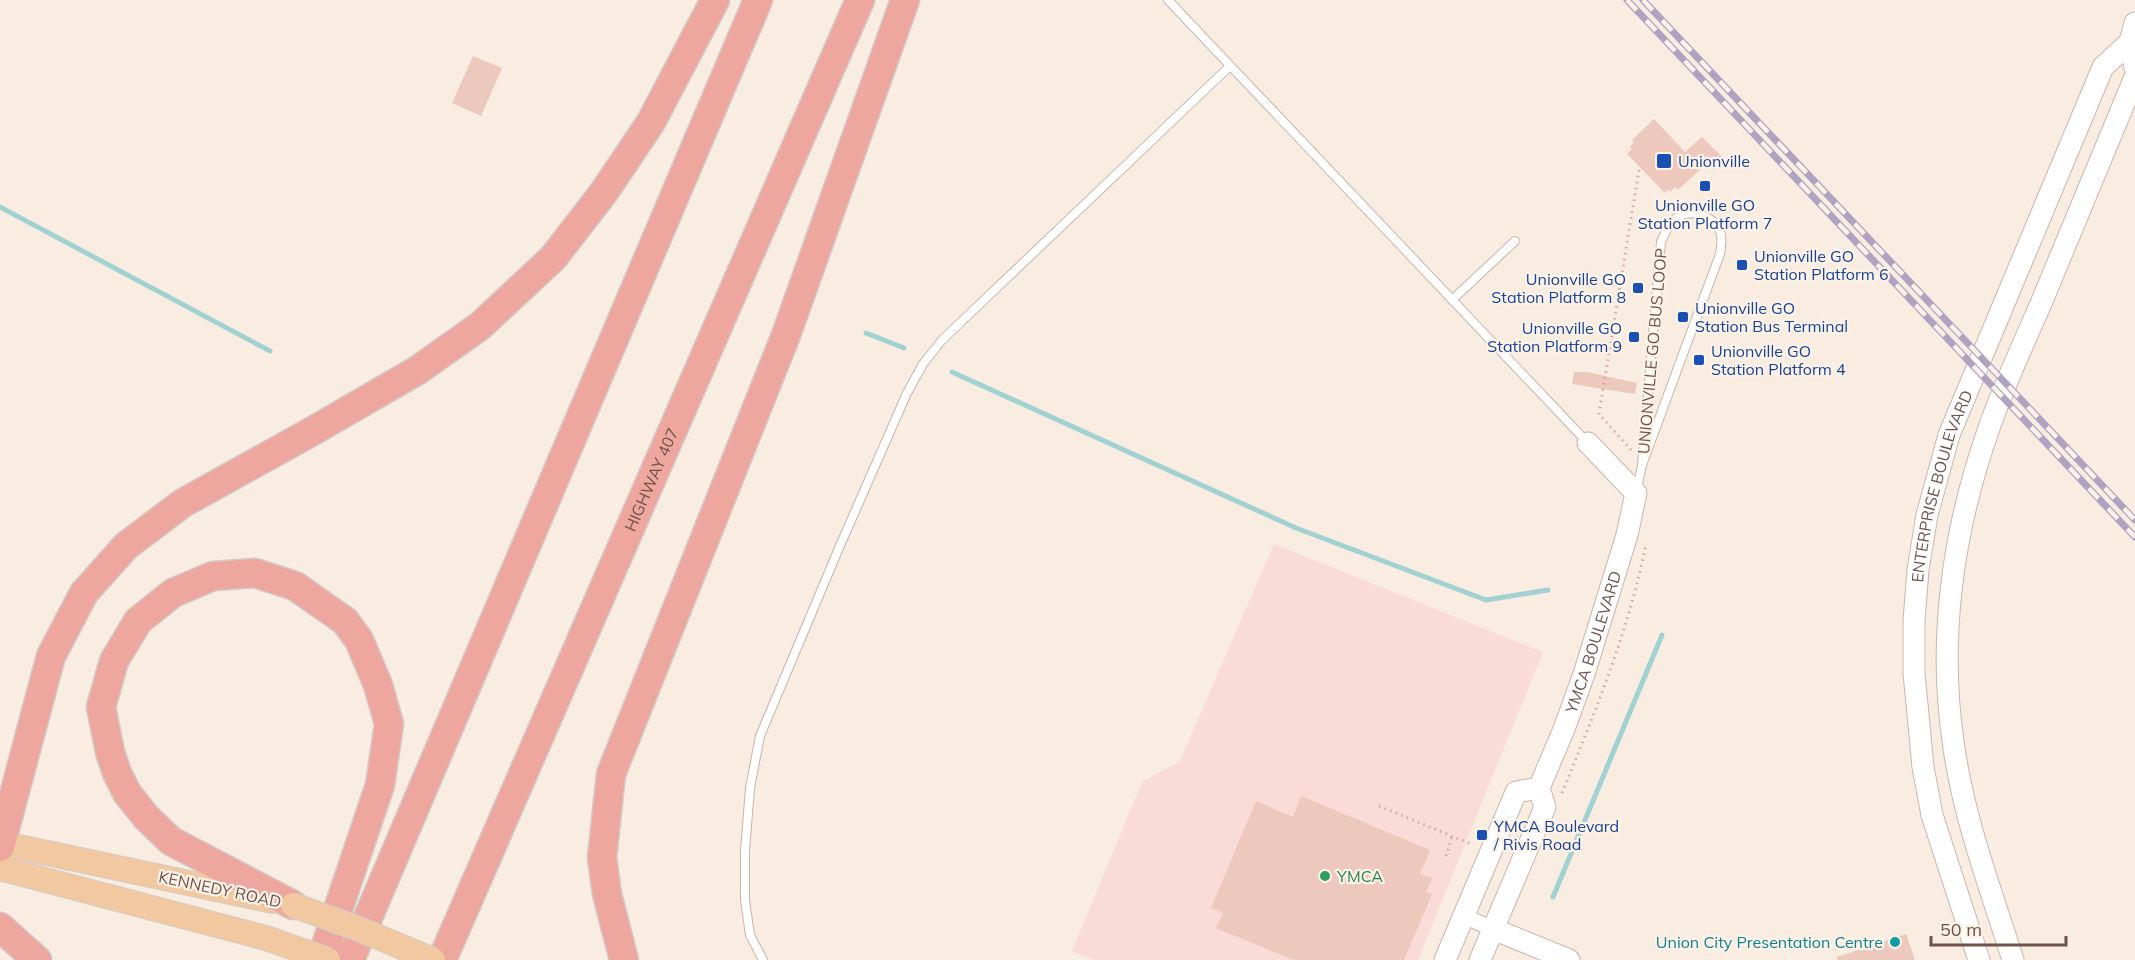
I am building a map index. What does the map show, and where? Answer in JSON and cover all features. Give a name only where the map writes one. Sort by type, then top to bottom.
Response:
[{"type":"highway","points":[[0,850],[51,656],[84,592],[126,546],[183,503],[418,370],[480,326],[553,258],[604,192],[651,122],[715,0]]},
{"type":"highway","points":[[350,960],[758,0]]},
{"type":"highway","name":"HIGHWAY 407","points":[[442,960],[860,0]]},
{"type":"highway","points":[[624,960],[607,894],[602,858],[611,774],[786,335],[905,0]]},
{"type":"highway","points":[[293,905],[171,841],[146,817],[127,793],[110,752],[101,707],[114,661],[138,621],[173,593],[213,576],[255,573],[295,586],[345,621],[360,639],[378,686],[389,724],[380,786],[321,960]]},
{"type":"highway","points":[[0,927],[38,960]]},
{"type":"highway","points":[[453,960],[456,928]]},
{"type":"main road","name":"ENTERPRISE BOULEVARD","points":[[2132,32],[2135,68]]},
{"type":"main road","name":"ENTERPRISE BOULEVARD","points":[[1979,960],[1932,815],[1917,719],[1914,621],[1918,570],[1927,515],[1949,435],[2098,78],[2103,67],[2132,32]]},
{"type":"main road","name":"ENTERPRISE BOULEVARD","points":[[2013,960],[1976,847],[1952,739],[1947,639],[1951,585],[1964,512],[1987,431],[2135,77]]},
{"type":"main road","points":[[1588,443],[1636,493]]},
{"type":"main road","name":"YMCA BOULEVARD","points":[[1480,960],[1545,807],[1539,788],[1584,674],[1626,535],[1636,493]]},
{"type":"main road","points":[[1445,960],[1516,792],[1539,788]]},
{"type":"main road","name":"KENNEDY ROAD","points":[[0,850],[293,905],[359,928],[433,960]]},
{"type":"main road","name":"KENNEDY ROAD","points":[[0,850],[328,960]]},
{"type":"main road","points":[[1493,928],[1569,960]]},
{"type":"street","points":[[1464,916],[1493,928]]},
{"type":"lane","points":[[1168,0],[1588,443]]},
{"type":"lane","points":[[763,960],[750,935],[745,890],[745,850],[750,788],[760,736],[843,537],[907,393],[923,364],[942,339],[1230,66]]},
{"type":"lane","name":"UNIONVILLE GO BUS LOOP","points":[[1636,493],[1642,465],[1661,242],[1667,229],[1677,218],[1689,213],[1702,215],[1711,220],[1720,230],[1722,242],[1720,255],[1642,465]]},
{"type":"lane","points":[[1452,300],[1515,241]]},
{"type":"path","points":[[1379,806],[1471,844]]},
{"type":"path","points":[[1446,856],[1452,836]]},
{"type":"shaded area","points":[[1274,544],[1543,652],[1418,960],[1094,960],[1072,951],[1142,782],[1180,761]]},
{"type":"building","points":[[473,56],[502,68],[481,116],[452,103]]},
{"type":"building","name":"Unionville","points":[[1654,119],[1685,152],[1702,137],[1725,160],[1714,170],[1707,163],[1678,190],[1675,187],[1670,192],[1668,189],[1665,193],[1627,154],[1632,149],[1630,147],[1634,142],[1632,140]]},
{"type":"building","points":[[1574,372],[1587,372],[1637,383],[1635,394],[1572,384]]},
{"type":"building","name":"YMCA","points":[[1301,796],[1430,850],[1420,874],[1432,878],[1426,892],[1432,894],[1404,960],[1293,960],[1216,928],[1223,913],[1211,908],[1256,801],[1293,817]]},
{"type":"building","name":"Union City Presentation Centre","points":[[1906,934],[1915,960],[1837,960],[1837,957]]},
{"type":"waterway","points":[[0,207],[270,351]]},
{"type":"waterway","points":[[866,333],[904,348]]},
{"type":"waterway","points":[[952,372],[1296,528],[1486,600],[1548,590]]},
{"type":"waterway","points":[[1553,897],[1662,635]]},
{"type":"railway","points":[[1627,0],[2135,537]]},
{"type":"railway","points":[[1643,0],[2135,520]]},
{"type":"place","name":"Unionville","points":[[1664,161]]},
{"type":"place","name":"Unionville GO Station Platform 7","points":[[1705,186]]},
{"type":"place","name":"Unionville GO Station Platform 6","points":[[1742,265]]},
{"type":"place","name":"Unionville GO Station Platform 8","points":[[1638,288]]},
{"type":"place","name":"Unionville GO Station Bus Terminal","points":[[1683,317]]},
{"type":"place","name":"Unionville GO Station Platform 9","points":[[1634,337]]},
{"type":"place","name":"Unionville GO Station Platform 4","points":[[1699,360]]},
{"type":"place","name":"YMCA Boulevard / Rivis Road","points":[[1482,835]]},
{"type":"place","name":"YMCA","points":[[1325,876]]},
{"type":"place","name":"Union City Presentation Centre","points":[[1895,942]]}]
